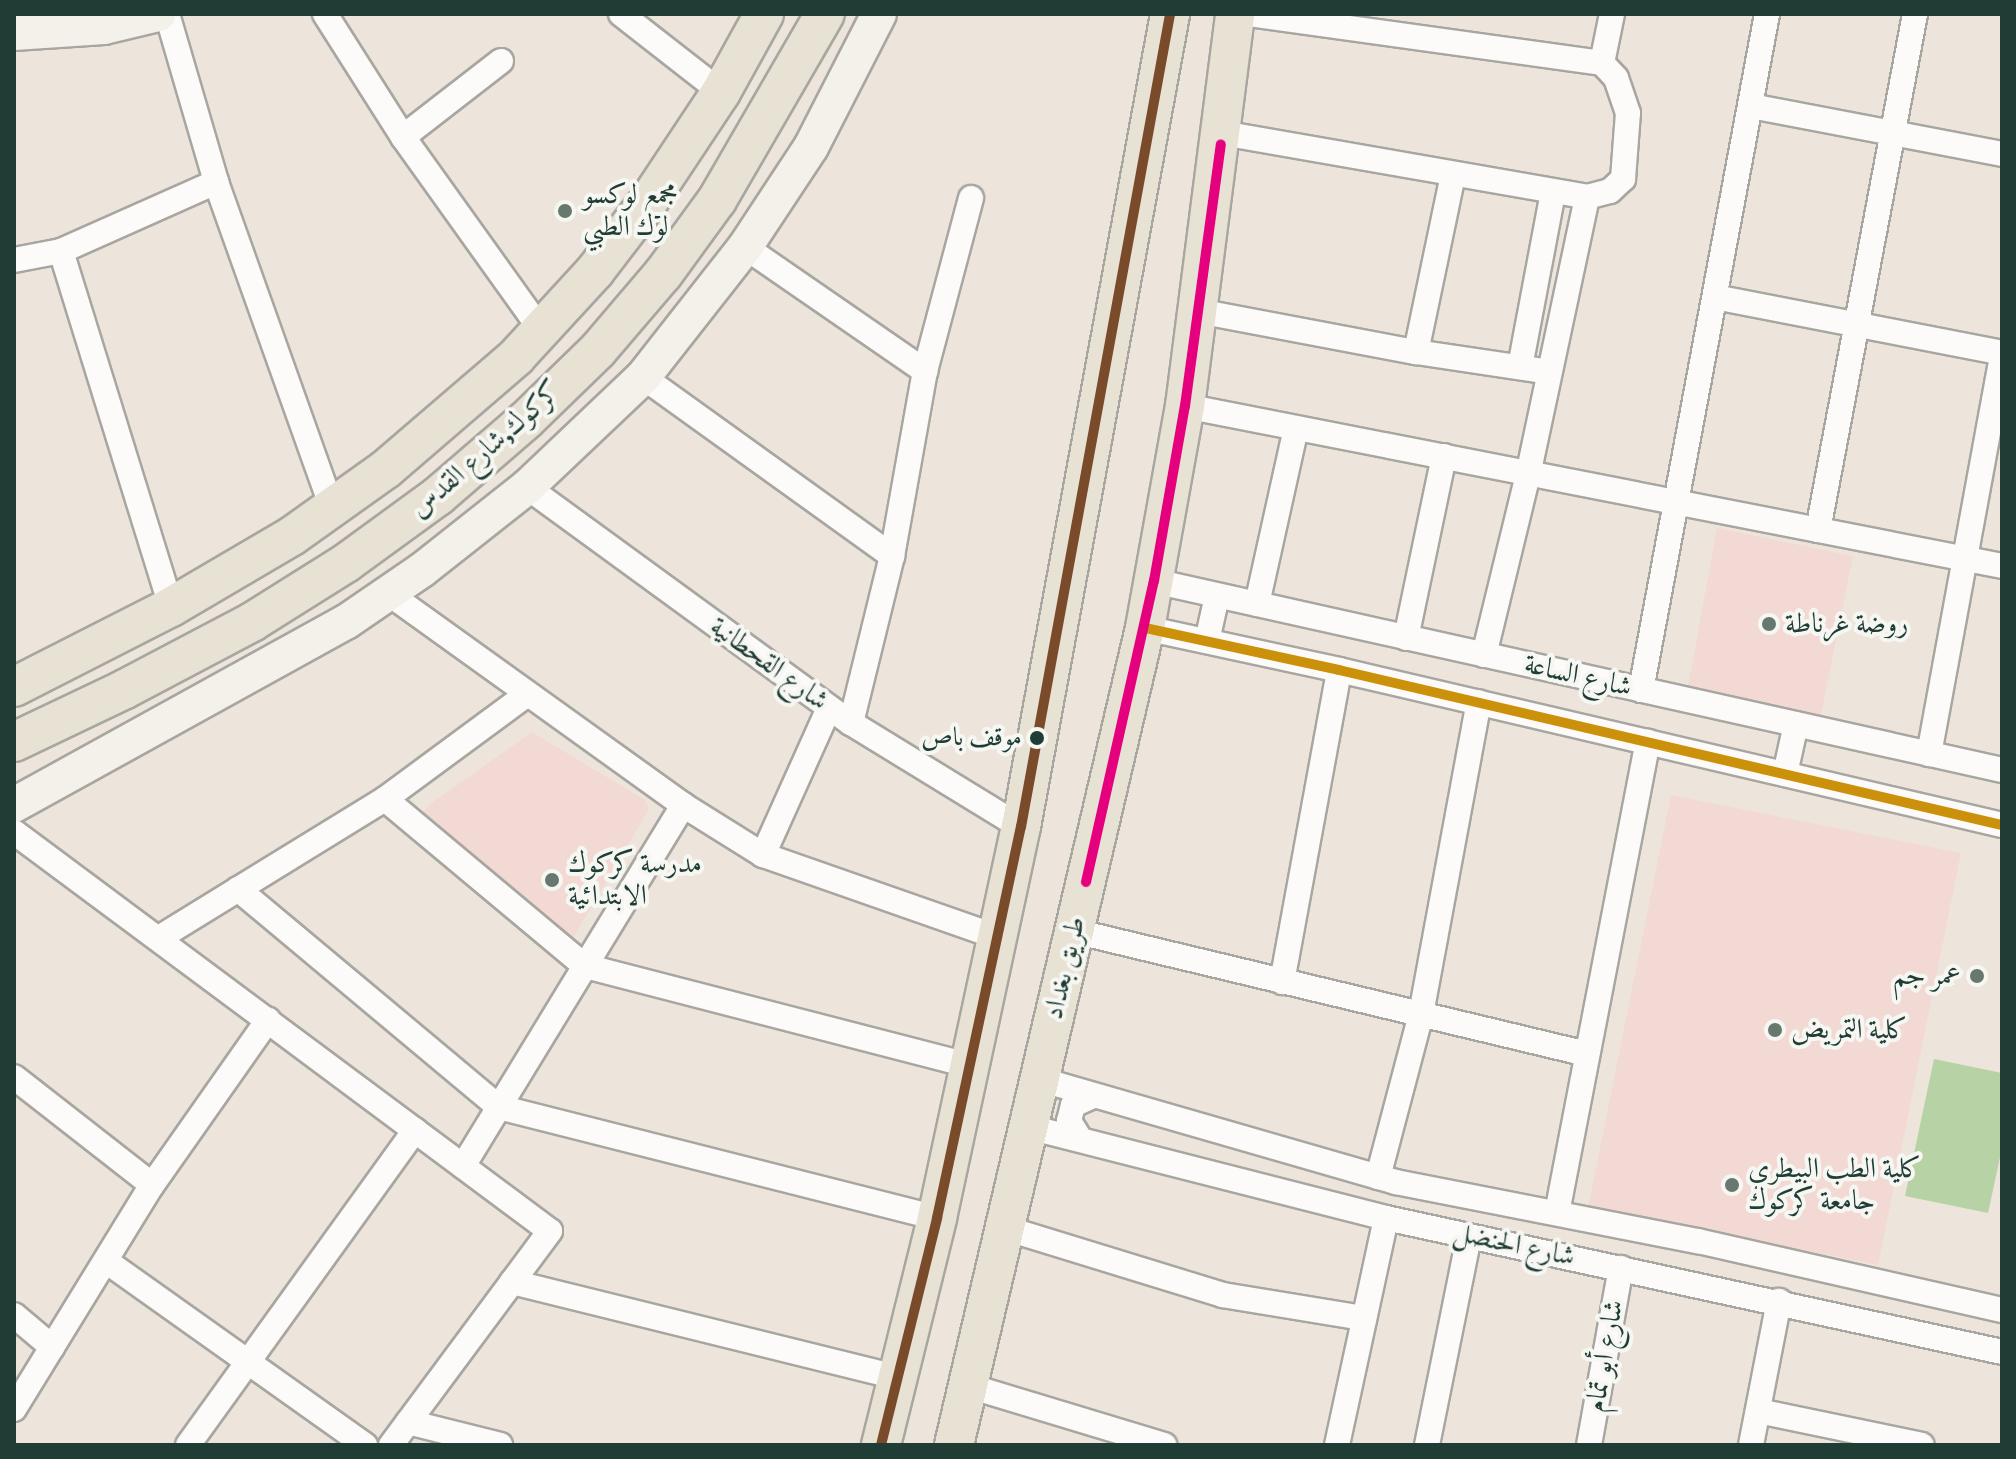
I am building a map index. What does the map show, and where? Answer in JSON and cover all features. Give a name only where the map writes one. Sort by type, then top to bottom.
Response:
[{"type":"main road","name":"كركوك,شارع القدس","points":[[15,681],[171,607],[292,536],[386,469],[467,401],[541,330],[595,271],[648,202],[721,92],[764,14]]},
{"type":"main road","name":"كركوك,شارع القدس","points":[[14,742],[125,689],[238,629],[346,563],[438,496],[526,420],[598,350],[663,274],[717,200],[825,14]]},
{"type":"main road","points":[[881,1445],[937,1218],[1021,827],[1170,14]]},
{"type":"main road","name":"طريق بغداد","points":[[954,1445],[1145,628],[1185,406],[1235,14]]},
{"type":"street","points":[[14,33],[104,27],[158,14]]},
{"type":"street","points":[[167,14],[216,182],[332,507]]},
{"type":"street","points":[[325,14],[403,137],[541,330]]},
{"type":"street","points":[[621,14],[721,92]]},
{"type":"street","points":[[14,805],[287,657],[388,593],[527,487],[643,377],[745,247],[811,147],[879,14]]},
{"type":"street","points":[[1222,133],[1587,197],[1610,191],[1623,179],[1628,113],[1616,78],[1602,63],[1250,14]]},
{"type":"street","points":[[1602,63],[1612,14]]},
{"type":"street","points":[[1641,690],[1767,14]]},
{"type":"street","points":[[1818,530],[1915,14]]},
{"type":"street","points":[[403,137],[501,61]]},
{"type":"street","points":[[1751,106],[2002,154]]},
{"type":"street","points":[[1416,352],[1453,175]]},
{"type":"street","points":[[14,260],[61,251],[216,182]]},
{"type":"street","points":[[1520,367],[1553,192]]},
{"type":"street","points":[[1484,655],[1528,475],[1587,197]]},
{"type":"street","points":[[851,723],[892,556],[925,371],[971,198]]},
{"type":"street","points":[[745,247],[925,371]]},
{"type":"street","points":[[61,251],[171,607]]},
{"type":"street","points":[[1715,297],[2002,355],[1929,754]]},
{"type":"street","points":[[1198,311],[1416,352],[1550,372]]},
{"type":"street","points":[[643,377],[892,556]]},
{"type":"street","points":[[1185,406],[2002,566]]},
{"type":"street","points":[[1257,604],[1296,428]]},
{"type":"street","points":[[1406,638],[1444,456]]},
{"type":"street","name":"شارع القحطانية","points":[[527,487],[829,708],[1021,827]]},
{"type":"street","name":"شارع الساعة","points":[[1154,581],[2002,770]]},
{"type":"street","points":[[388,593],[683,805],[763,855],[997,937]]},
{"type":"street","points":[[1207,641],[1217,596]]},
{"type":"street","name":"شارع الساعة","points":[[1145,628],[1479,702],[2002,825]]},
{"type":"street","points":[[1282,982],[1339,670]]},
{"type":"street","points":[[159,938],[385,799],[526,695]]},
{"type":"street","points":[[1378,1177],[1421,1014],[1479,702]]},
{"type":"street","points":[[763,855],[829,708]]},
{"type":"street","points":[[1785,774],[1796,724]]},
{"type":"street","points":[[1557,1213],[1648,742]]},
{"type":"street","points":[[385,799],[585,966],[969,1065]]},
{"type":"street","points":[[463,1166],[683,805]]},
{"type":"street","points":[[14,832],[550,1231],[391,1445]]},
{"type":"street","points":[[238,889],[499,1107],[937,1218]]},
{"type":"street","points":[[1074,931],[1587,1054]]},
{"type":"street","points":[[14,1409],[152,1185],[268,1020]]},
{"type":"street","points":[[14,1077],[152,1185]]},
{"type":"street","name":"شارع الحنضل","points":[[1039,1079],[1378,1177],[1698,1241],[2002,1310]]},
{"type":"street","points":[[1079,1137],[1069,1121],[1073,1105],[1093,1096]]},
{"type":"street","name":"شارع الحنضل","points":[[1029,1127],[1079,1137],[1386,1218],[1779,1301],[2002,1352]]},
{"type":"street","points":[[188,1445],[415,1130]]},
{"type":"street","points":[[1337,1445],[1386,1218]]},
{"type":"street","points":[[1005,1228],[1223,1295],[1364,1318]]},
{"type":"street","points":[[1427,1445],[1469,1236]]},
{"type":"street","points":[[1687,1282],[1698,1241]]},
{"type":"street","points":[[106,1261],[365,1445]]},
{"type":"street","name":"شارع أبو تمام","points":[[1589,1445],[1621,1268]]},
{"type":"street","points":[[512,1282],[900,1378]]},
{"type":"street","points":[[1751,1445],[1779,1301]]},
{"type":"street","points":[[14,1315],[52,1347]]},
{"type":"street","points":[[969,1386],[1115,1438],[1164,1445]]},
{"type":"street","points":[[1758,1411],[1922,1445]]},
{"type":"street","points":[[408,1422],[500,1445]]},
{"type":"shaded area","name":"روضة غرناطة","points":[[1717,528],[1853,556],[1820,720],[1687,692]]},
{"type":"shaded area","name":"مدرسة كركوك الابتدائية","points":[[532,732],[645,800],[649,809],[570,943],[419,816],[433,802]]},
{"type":"shaded area","name":"كلية التمريض","points":[[1671,795],[1961,853],[1878,1265],[1588,1208]]},
{"type":"green space","points":[[1934,1059],[2002,1073],[2002,1148],[1988,1213],[1905,1196]]},
{"type":"transit line","points":[[881,1445],[937,1218],[1021,827],[1170,14]]},
{"type":"transit line","points":[[1086,882],[1154,581],[1185,406],[1221,144]]},
{"type":"transit line","points":[[1145,628],[1339,670],[2002,825]]},
{"type":"place","name":"مجمع لوكسو لوك الطبي","points":[[565,211]]},
{"type":"place","name":"روضة غرناطة","points":[[1769,624]]},
{"type":"place","name":"موقف باص","points":[[1037,738]]},
{"type":"place","name":"مدرسة كركوك الابتدائية","points":[[552,880]]},
{"type":"place","name":"عمر جم","points":[[1977,976]]},
{"type":"place","name":"كلية التمريض","points":[[1775,1030]]},
{"type":"place","name":"كلية الطب البيطري جامعة كركوك","points":[[1732,1185]]}]
